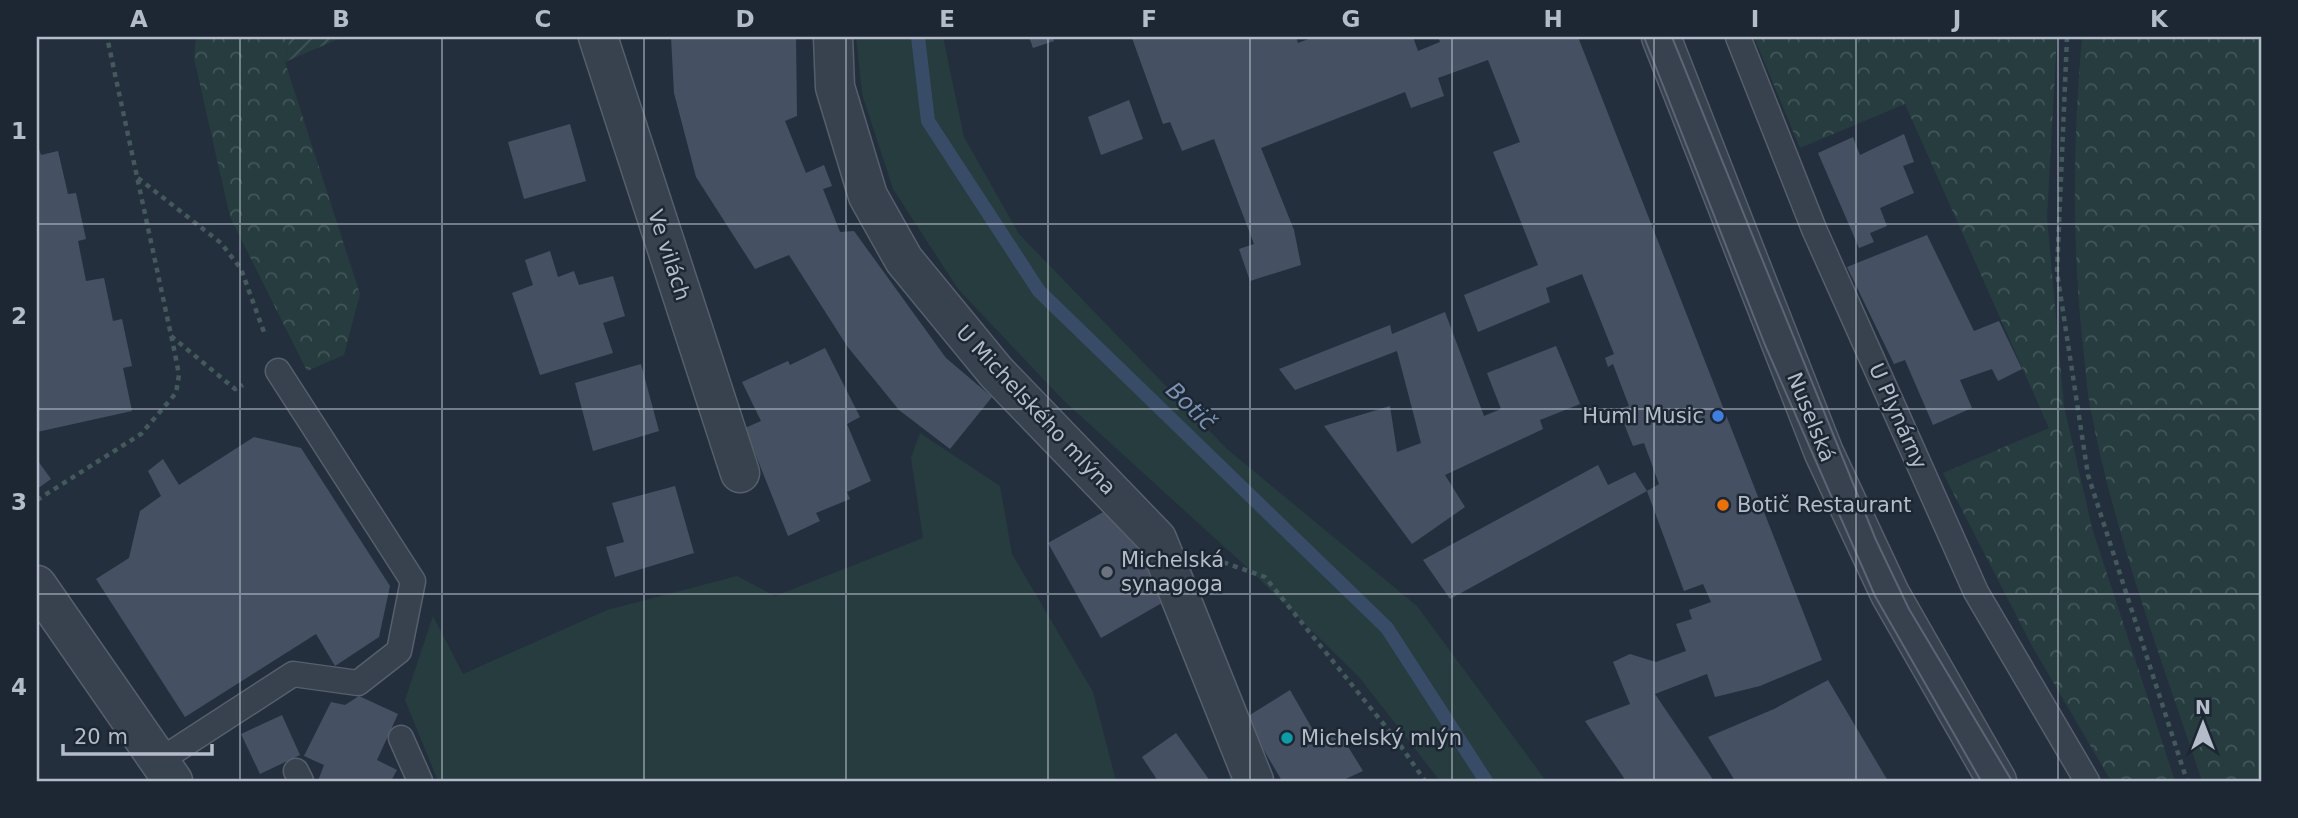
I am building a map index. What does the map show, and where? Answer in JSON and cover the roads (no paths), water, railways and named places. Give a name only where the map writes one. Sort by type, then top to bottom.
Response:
[{"type":"street","name":"Ve vilách","points":[[598,37],[740,472]]},
{"type":"street","name":"U Michelského mlýna","points":[[833,37],[835,87],[868,196],[904,260],[996,372],[1157,539],[1254,781]]},
{"type":"street","name":"Nuselská","points":[[1661,37],[1824,453],[1890,594],[1997,781]]},
{"type":"street","points":[[37,586],[166,771]]},
{"type":"lane","name":"U Plynárny","points":[[1738,37],[1814,229],[1976,592],[2087,781]]},
{"type":"lane","points":[[166,771],[293,674],[358,683],[399,651],[413,581],[278,371]]},
{"type":"lane","points":[[401,738],[420,781]]},
{"type":"waterway","name":"Botič","points":[[918,37],[928,121],[1039,291],[1387,628],[1486,781]]},
{"type":"tram line","points":[[1644,37],[1765,345],[1875,596],[1981,781]]},
{"type":"tram line","points":[[1672,37],[1876,540],[1909,609],[2012,781]]},
{"type":"place","name":"Huml Music","points":[[1718,416]]},
{"type":"place","name":"Botič Restaurant","points":[[1723,505]]},
{"type":"place","name":"Michelská synagoga","points":[[1107,572]]},
{"type":"place","name":"Michelský mlýn","points":[[1287,738]]}]
